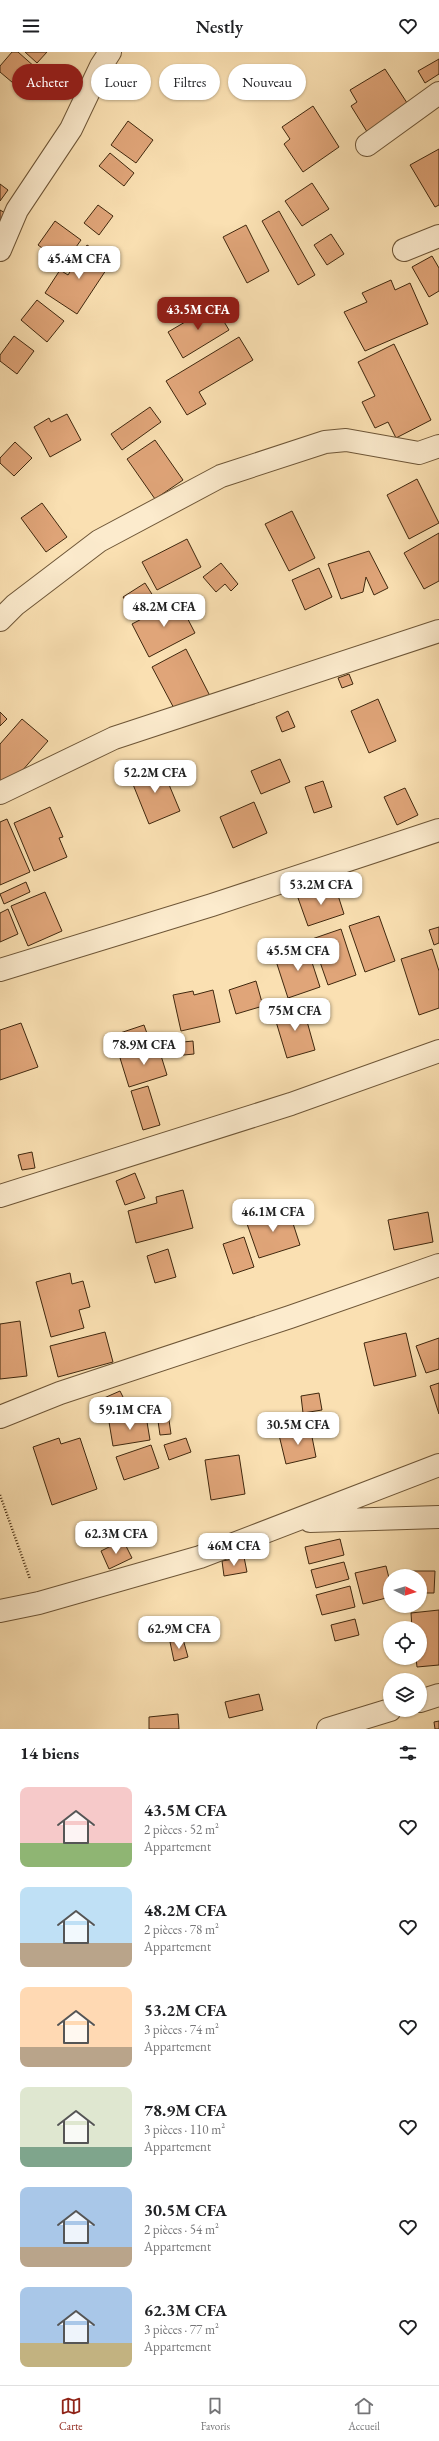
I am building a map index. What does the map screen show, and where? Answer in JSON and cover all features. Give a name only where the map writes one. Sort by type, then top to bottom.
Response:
[{"type":"street","points":[[0,250],[17,210],[71,129],[101,66],[110,52]]},
{"type":"street","points":[[367,145],[439,93]]},
{"type":"street","points":[[404,250],[439,236]]},
{"type":"street","points":[[0,620],[15,605],[99,541],[220,476],[325,442],[346,440],[419,453],[439,446]]},
{"type":"street","points":[[0,793],[114,738],[439,631]]},
{"type":"street","points":[[0,970],[212,905],[439,830]]},
{"type":"street","points":[[0,1196],[291,1104],[439,1051]]},
{"type":"street","points":[[0,1417],[60,1392],[290,1317],[439,1265]]},
{"type":"street","points":[[0,1611],[39,1603],[200,1557],[439,1466]]},
{"type":"street","points":[[294,1521],[439,1517]]},
{"type":"street","points":[[427,1699],[439,1695]]},
{"type":"street","points":[[328,1729],[383,1712]]},
{"type":"path","points":[[0,1495],[39,1603]]},
{"type":"building","points":[[12,52],[18,52],[32,64],[12,64],[12,82],[0,72],[0,66]]},
{"type":"building","points":[[25,52],[47,52],[37,63]]},
{"type":"building","points":[[439,59],[439,74],[425,83],[418,71]]},
{"type":"building","points":[[385,69],[411,109],[369,135],[351,106],[357,102],[350,90]]},
{"type":"building","points":[[313,106],[339,147],[303,172],[284,144],[290,139],[282,127]]},
{"type":"building","points":[[128,121],[153,140],[136,163],[111,145]]},
{"type":"building","points":[[439,149],[439,205],[435,207],[410,165]]},
{"type":"building","points":[[110,153],[134,173],[124,186],[99,166]]},
{"type":"building","points":[[312,183],[329,209],[302,226],[285,201]]},
{"type":"building","points":[[0,184],[8,190],[0,201]]},
{"type":"building","points":[[98,205],[113,216],[99,235],[84,223]]},
{"type":"building","points":[[0,210],[7,214],[0,223]]},
{"type":"building","points":[[279,211],[315,275],[298,285],[262,221]]},
{"type":"building","points":[[55,221],[81,240],[64,264],[38,245]]},
{"type":"building","points":[[246,225],[269,271],[247,283],[223,237]]},
{"type":"building","points":[[331,234],[344,254],[327,265],[314,245]]},
{"type":"building","points":[[87,245],[112,261],[77,314],[45,293],[60,270],[68,275]]},
{"type":"building","points":[[432,256],[439,268],[439,291],[429,297],[412,267]]},
{"type":"building","points":[[391,280],[395,290],[410,283],[428,324],[365,351],[344,312],[367,302],[362,293]]},
{"type":"building","points":[[37,300],[64,321],[47,342],[21,320]]},
{"type":"building","points":[[214,305],[229,330],[183,358],[168,332]]},
{"type":"building","points":[[14,336],[34,351],[17,374],[0,361],[0,355]]},
{"type":"building","points":[[239,337],[253,360],[199,392],[206,404],[187,415],[166,381]]},
{"type":"building","points":[[394,344],[431,420],[396,438],[388,422],[375,428],[362,402],[375,396],[358,362]]},
{"type":"building","points":[[150,407],[161,422],[122,450],[111,434]]},
{"type":"building","points":[[67,414],[81,440],[50,457],[34,427],[49,418],[51,422]]},
{"type":"building","points":[[155,440],[183,480],[155,499],[127,459]]},
{"type":"building","points":[[15,442],[32,458],[14,476],[0,463],[0,458]]},
{"type":"building","points":[[417,479],[439,523],[409,539],[387,495]]},
{"type":"building","points":[[42,503],[67,537],[46,552],[21,518]]},
{"type":"building","points":[[292,511],[315,558],[289,571],[265,524]]},
{"type":"building","points":[[439,533],[439,581],[424,589],[404,553]]},
{"type":"building","points":[[187,539],[201,567],[157,590],[142,562]]},
{"type":"building","points":[[369,551],[388,588],[374,595],[366,577],[363,592],[341,599],[328,564]]},
{"type":"building","points":[[221,563],[238,584],[231,591],[225,584],[216,592],[203,577]]},
{"type":"building","points":[[319,568],[332,597],[305,610],[292,580]]},
{"type":"building","points":[[145,583],[155,599],[134,613],[123,597]]},
{"type":"building","points":[[178,600],[195,633],[149,657],[132,624]]},
{"type":"building","points":[[186,649],[210,696],[177,714],[152,667]]},
{"type":"building","points":[[349,674],[353,684],[342,688],[338,678]]},
{"type":"building","points":[[378,699],[396,741],[369,753],[351,711]]},
{"type":"building","points":[[288,711],[295,727],[282,732],[276,717]]},
{"type":"building","points":[[0,712],[7,719],[0,726]]},
{"type":"building","points":[[22,719],[48,741],[8,787],[0,780],[0,744]]},
{"type":"building","points":[[280,759],[290,782],[261,794],[251,771]]},
{"type":"building","points":[[160,763],[180,811],[149,824],[130,777]]},
{"type":"building","points":[[323,781],[332,807],[314,813],[305,787]]},
{"type":"building","points":[[405,788],[418,815],[397,825],[384,797]]},
{"type":"building","points":[[254,802],[267,833],[233,848],[220,817]]},
{"type":"building","points":[[50,807],[63,837],[59,838],[67,857],[34,871],[14,823]]},
{"type":"building","points":[[7,819],[30,872],[0,885],[0,822]]},
{"type":"building","points":[[26,882],[30,892],[4,904],[0,894]]},
{"type":"building","points":[[335,886],[344,914],[308,926],[298,898]]},
{"type":"building","points":[[45,892],[62,931],[28,946],[11,906]]},
{"type":"building","points":[[8,909],[18,934],[0,942],[0,913]]},
{"type":"building","points":[[379,916],[395,961],[365,972],[349,926]]},
{"type":"building","points":[[439,927],[439,943],[434,945],[429,930]]},
{"type":"building","points":[[341,929],[356,975],[328,985],[312,939]]},
{"type":"building","points":[[307,947],[320,987],[288,998],[275,958]]},
{"type":"building","points":[[432,949],[439,971],[439,1008],[419,1015],[401,959]]},
{"type":"building","points":[[256,981],[263,1006],[236,1014],[229,990]]},
{"type":"building","points":[[213,990],[220,1022],[181,1031],[173,995],[193,991],[194,995]]},
{"type":"building","points":[[303,1007],[315,1050],[287,1058],[274,1015]]},
{"type":"building","points":[[21,1023],[38,1067],[0,1080],[0,1030]]},
{"type":"building","points":[[144,1025],[149,1039],[115,1050],[111,1036]]},
{"type":"building","points":[[193,1041],[194,1054],[174,1056],[173,1043]]},
{"type":"building","points":[[158,1046],[167,1075],[129,1087],[120,1058]]},
{"type":"building","points":[[148,1086],[160,1125],[143,1130],[131,1091]]},
{"type":"building","points":[[32,1152],[35,1168],[22,1170],[18,1155]]},
{"type":"building","points":[[135,1173],[145,1198],[125,1205],[116,1181]]},
{"type":"building","points":[[183,1190],[193,1228],[136,1243],[128,1211],[157,1203],[156,1197]]},
{"type":"building","points":[[288,1208],[300,1245],[259,1258],[246,1221]]},
{"type":"building","points":[[428,1212],[433,1242],[394,1250],[388,1220]]},
{"type":"building","points":[[244,1237],[254,1267],[233,1274],[223,1244]]},
{"type":"building","points":[[168,1249],[176,1277],[155,1283],[147,1256]]},
{"type":"building","points":[[70,1273],[72,1284],[83,1281],[90,1307],[79,1310],[84,1328],[51,1337],[36,1282]]},
{"type":"building","points":[[20,1321],[27,1376],[0,1379],[0,1324]]},
{"type":"building","points":[[105,1332],[113,1362],[58,1377],[50,1346]]},
{"type":"building","points":[[406,1333],[416,1376],[374,1386],[364,1343]]},
{"type":"building","points":[[439,1338],[439,1369],[426,1373],[416,1346]]},
{"type":"building","points":[[439,1383],[439,1414],[430,1386]]},
{"type":"building","points":[[120,1391],[126,1403],[110,1411],[104,1398]]},
{"type":"building","points":[[319,1393],[322,1410],[303,1413],[301,1396]]},
{"type":"building","points":[[146,1416],[150,1440],[113,1446],[109,1422]]},
{"type":"building","points":[[169,1420],[171,1434],[160,1435],[158,1421]]},
{"type":"building","points":[[310,1427],[316,1457],[286,1464],[279,1435]]},
{"type":"building","points":[[59,1438],[61,1444],[80,1438],[97,1489],[52,1505],[33,1447]]},
{"type":"building","points":[[186,1438],[191,1452],[169,1460],[164,1445]]},
{"type":"building","points":[[151,1445],[159,1468],[124,1480],[116,1457]]},
{"type":"building","points":[[239,1455],[245,1494],[211,1500],[205,1460]]},
{"type":"building","points":[[340,1539],[344,1555],[309,1564],[305,1547]]},
{"type":"building","points":[[123,1540],[132,1558],[109,1569],[101,1551]]},
{"type":"building","points":[[244,1557],[247,1572],[224,1576],[222,1561]]},
{"type":"building","points":[[344,1562],[349,1579],[316,1588],[311,1570]]},
{"type":"building","points":[[386,1566],[387,1569],[383,1569],[383,1599],[363,1604],[355,1573]]},
{"type":"building","points":[[427,1571],[435,1571],[434,1593],[427,1593]]},
{"type":"building","points":[[350,1586],[355,1607],[322,1615],[316,1595]]},
{"type":"building","points":[[439,1610],[439,1665],[417,1667],[417,1665],[427,1665],[427,1621],[412,1621],[411,1613],[427,1613],[427,1611]]},
{"type":"building","points":[[355,1619],[359,1635],[335,1641],[331,1625]]},
{"type":"building","points":[[183,1639],[188,1657],[174,1661],[170,1642]]},
{"type":"building","points":[[259,1694],[263,1710],[229,1718],[225,1702]]},
{"type":"building","points":[[178,1714],[179,1729],[149,1729],[149,1717]]},
{"type":"building","points":[[439,1721],[439,1729],[435,1729],[434,1722]]}]
